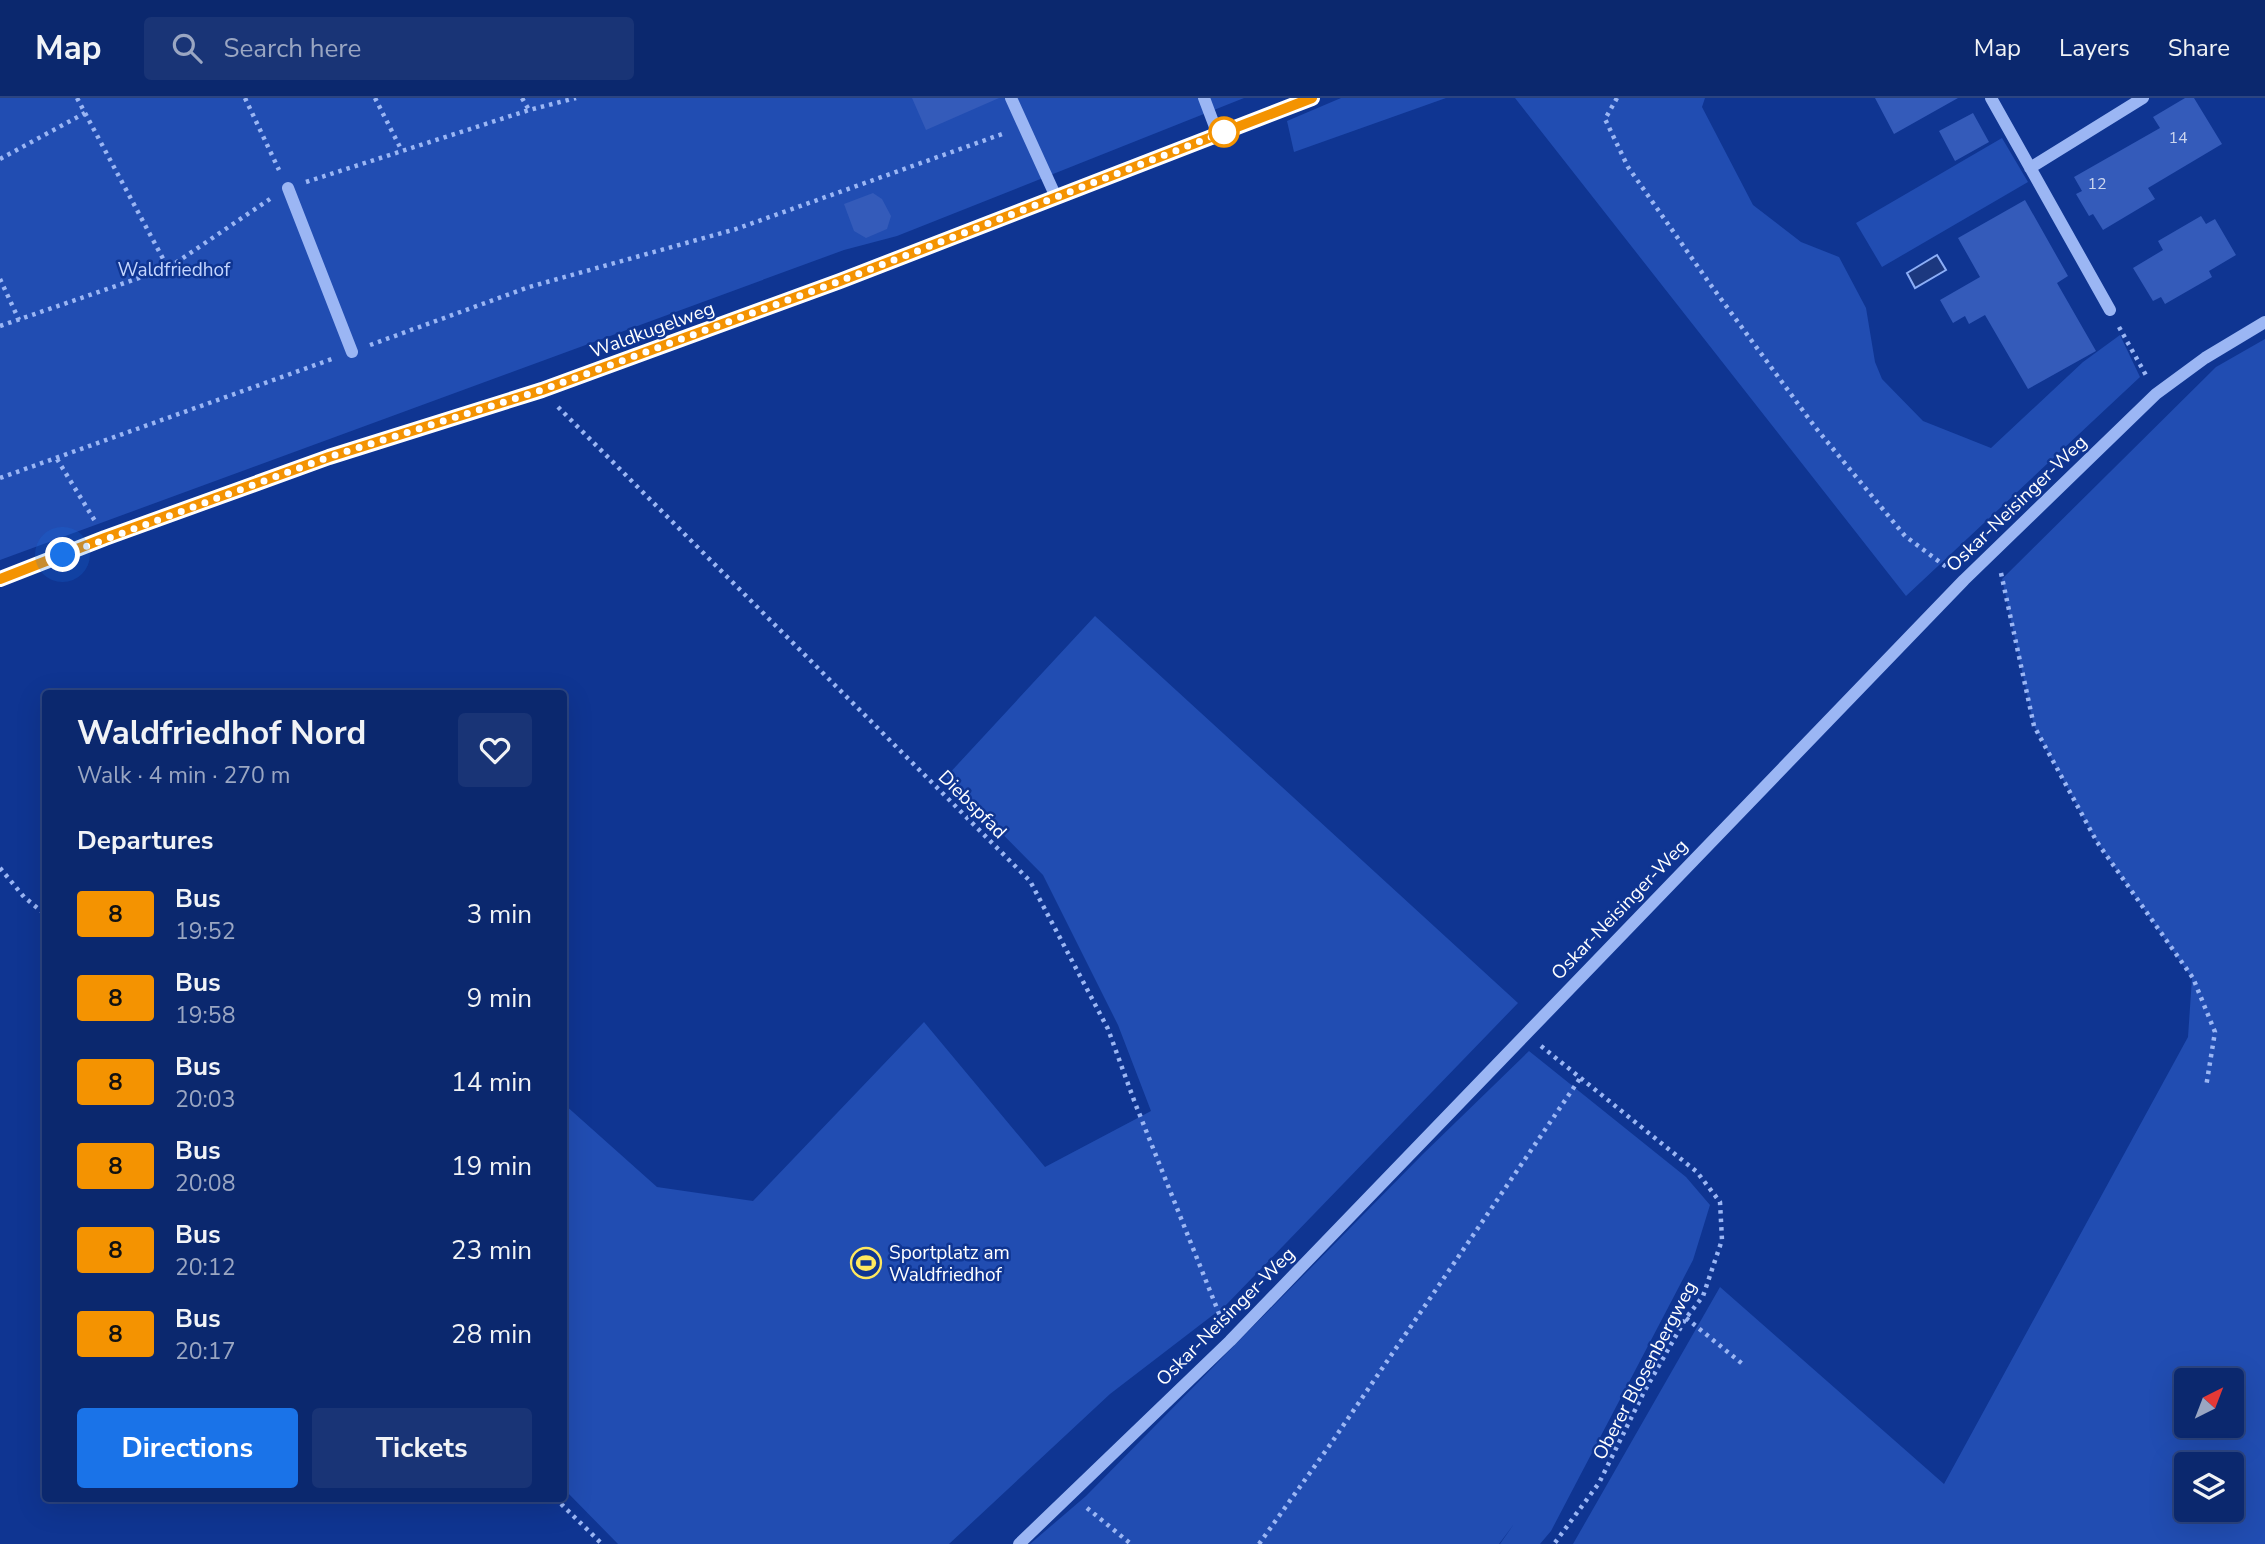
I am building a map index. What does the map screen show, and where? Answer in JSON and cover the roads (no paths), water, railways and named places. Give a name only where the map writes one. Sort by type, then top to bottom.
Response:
[{"type":"street","points":[[1011,98],[1056,197]]},
{"type":"street","points":[[1205,98],[1218,135]]},
{"type":"street","name":"Waldkugelweg","points":[[0,579],[329,457],[542,390],[840,281],[1312,98]]},
{"type":"street","points":[[1991,98],[2110,310]]},
{"type":"street","points":[[2030,168],[2143,98]]},
{"type":"street","points":[[288,188],[352,352]]},
{"type":"street","name":"Oskar-Neisinger-Weg","points":[[1019,1544],[1230,1341],[1964,580],[2156,394],[2205,358],[2265,322]]},
{"type":"place","name":"Sportplatz am Waldfriedhof","points":[[866,1263]]},
{"type":"park label","name":"Waldfriedhof","points":[[174,269]]}]
